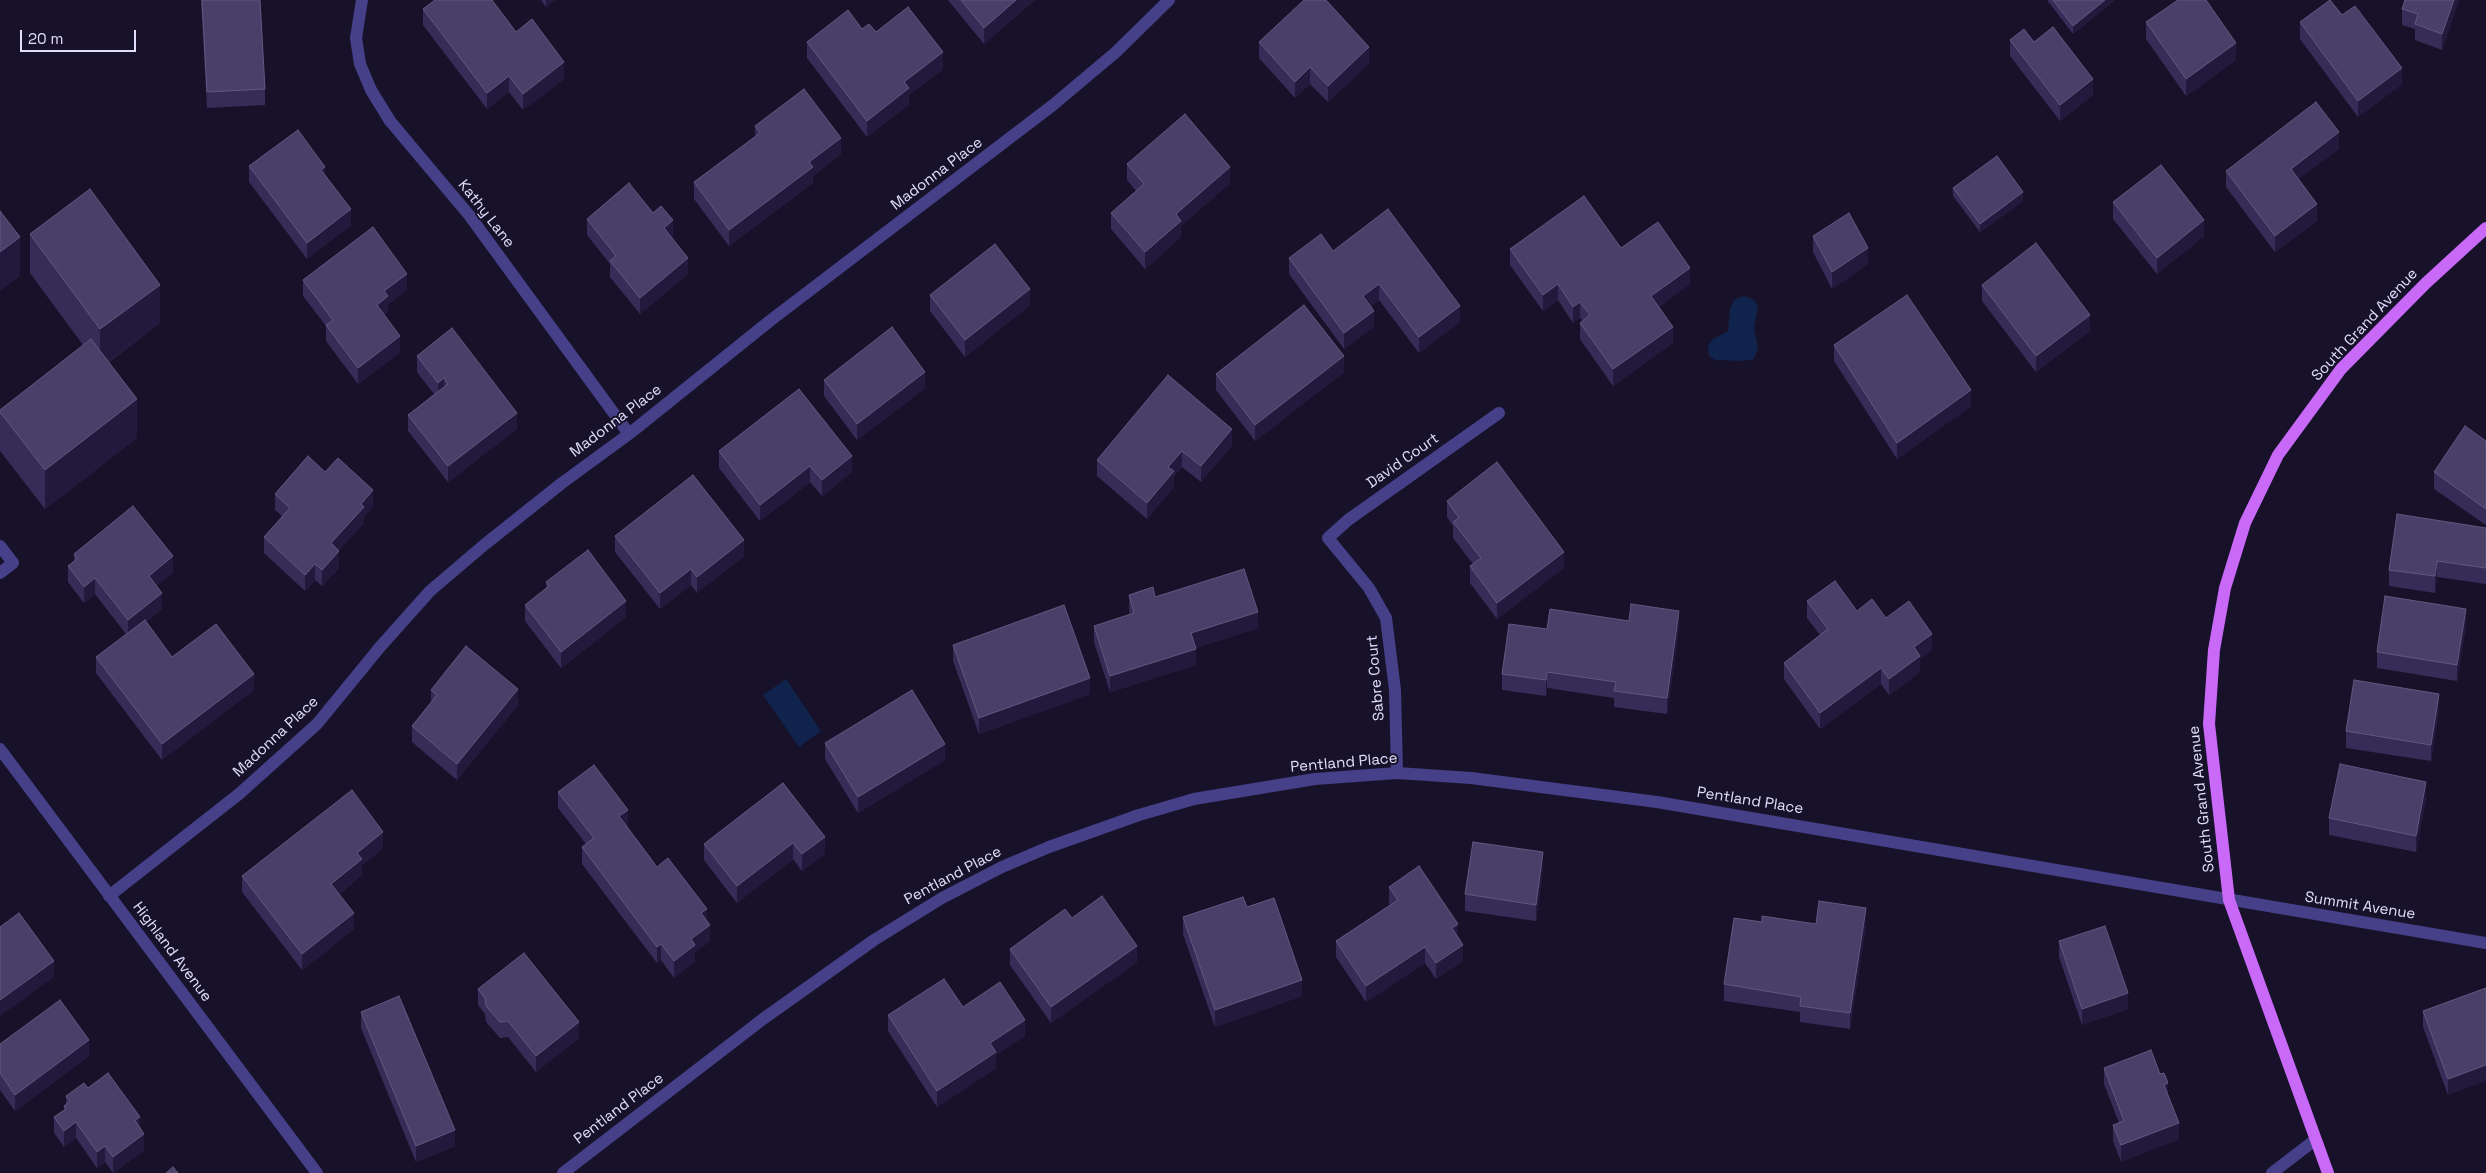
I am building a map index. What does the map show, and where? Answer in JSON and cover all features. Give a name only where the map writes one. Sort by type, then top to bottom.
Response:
[{"type":"main road","name":"South Grand Avenue","points":[[2328,1173],[2229,900],[2209,724],[2214,650],[2225,588],[2245,523],[2278,455],[2342,369],[2426,283],[2486,228]]},
{"type":"street","name":"Kathy Lane","points":[[362,0],[356,38],[360,64],[371,90],[390,121],[469,215],[629,434]]},
{"type":"street","name":"Madonna Place","points":[[109,896],[239,794],[317,724],[430,591],[562,483],[629,434],[771,320],[1053,105],[1116,52],[1169,0]]},
{"type":"street","name":"David Court","points":[[1328,538],[1348,520],[1499,413]]},
{"type":"street","name":"Sabre Court","points":[[1328,538],[1369,588],[1386,618],[1395,690],[1397,773]]},
{"type":"street","points":[[0,546],[12,563],[0,573]]},
{"type":"street","name":"Highland Avenue","points":[[1,751],[317,1173]]},
{"type":"street","name":"Pentland Place","points":[[563,1173],[763,1019],[874,940],[942,898],[1002,867],[1049,847],[1139,815],[1194,799],[1315,779],[1397,773],[1471,778],[1657,802],[2116,879],[2229,900]]},
{"type":"street","name":"Summit Avenue","points":[[2229,900],[2486,943]]},
{"type":"street","points":[[2272,1173],[2316,1140]]},
{"type":"water","points":[[1744,296],[1754,300],[1758,307],[1754,328],[1758,348],[1754,359],[1743,361],[1715,360],[1709,356],[1708,345],[1713,339],[1728,331],[1730,309],[1734,300]]},
{"type":"water","points":[[786,679],[821,731],[799,747],[763,695]]},
{"type":"building","points":[[202,0],[260,0],[265,89],[207,92]]},
{"type":"building","points":[[435,0],[492,0],[516,32],[532,19],[564,62],[523,94],[509,76],[487,93],[423,9]]},
{"type":"building","points":[[961,0],[1016,0],[984,28]]},
{"type":"building","points":[[1304,0],[1326,0],[1369,47],[1328,86],[1310,67],[1295,82],[1259,42]]},
{"type":"building","points":[[2053,0],[2105,0],[2073,26]]},
{"type":"building","points":[[2178,0],[2206,0],[2236,43],[2186,79],[2146,22]]},
{"type":"building","points":[[2330,0],[2342,15],[2355,6],[2402,68],[2358,101],[2300,22]]},
{"type":"building","points":[[2405,0],[2454,0],[2442,34],[2415,24],[2418,14],[2402,9]]},
{"type":"building","points":[[908,7],[943,52],[904,82],[909,88],[867,121],[807,42],[848,10],[862,29],[869,24],[876,32]]},
{"type":"building","points":[[2053,27],[2093,79],[2060,105],[2010,40],[2024,29],[2034,42]]},
{"type":"building","points":[[804,89],[841,138],[809,162],[813,167],[729,230],[694,182],[760,133],[755,126]]},
{"type":"building","points":[[2316,102],[2339,132],[2291,169],[2317,204],[2275,236],[2226,171]]},
{"type":"building","points":[[1185,114],[1230,167],[1176,214],[1181,221],[1145,252],[1111,213],[1144,184],[1127,164]]},
{"type":"building","points":[[298,130],[325,167],[321,170],[351,209],[307,243],[249,166]]},
{"type":"building","points":[[1997,156],[2023,192],[1980,224],[1953,188]]},
{"type":"building","points":[[2161,165],[2204,220],[2157,258],[2113,202]]},
{"type":"building","points":[[629,183],[653,213],[661,206],[673,220],[664,228],[688,258],[640,298],[610,261],[616,256],[587,219]]},
{"type":"building","points":[[90,189],[160,285],[100,329],[30,234]]},
{"type":"building","points":[[1584,196],[1621,248],[1658,222],[1690,268],[1651,296],[1673,327],[1613,369],[1580,323],[1590,315],[1580,302],[1573,307],[1558,284],[1543,295],[1510,249]]},
{"type":"building","points":[[1388,209],[1460,306],[1419,337],[1379,284],[1363,296],[1374,311],[1344,333],[1289,258],[1321,234],[1333,251]]},
{"type":"building","points":[[0,211],[20,237],[0,252]]},
{"type":"building","points":[[1849,213],[1868,248],[1832,272],[1813,236]]},
{"type":"building","points":[[373,227],[407,274],[384,291],[388,296],[377,305],[400,336],[358,368],[326,325],[333,320],[303,280]]},
{"type":"building","points":[[2036,243],[2090,315],[2036,356],[1982,285]]},
{"type":"building","points":[[995,244],[1030,289],[965,340],[930,295]]},
{"type":"building","points":[[1907,295],[1971,390],[1897,443],[1834,345]]},
{"type":"building","points":[[1304,305],[1344,356],[1255,425],[1216,374]]},
{"type":"building","points":[[892,327],[925,372],[857,424],[824,380]]},
{"type":"building","points":[[452,328],[517,413],[448,466],[408,415],[448,384],[444,378],[438,383],[417,356]]},
{"type":"building","points":[[91,339],[137,399],[45,470],[0,410]]},
{"type":"building","points":[[1168,375],[1232,429],[1201,466],[1182,451],[1168,467],[1174,471],[1147,503],[1097,460]]},
{"type":"building","points":[[799,389],[852,456],[822,480],[810,466],[760,505],[719,451]]},
{"type":"building","points":[[2465,426],[2486,441],[2486,509],[2434,472]]},
{"type":"building","points":[[308,456],[325,472],[338,458],[373,490],[361,504],[364,507],[331,543],[339,551],[322,570],[315,564],[305,575],[264,537],[290,508],[275,494]]},
{"type":"building","points":[[1497,462],[1564,552],[1497,603],[1470,566],[1481,558],[1453,522],[1459,518],[1447,501]]},
{"type":"building","points":[[693,475],[744,540],[697,577],[691,569],[660,593],[615,536]]},
{"type":"building","points":[[133,506],[173,556],[149,576],[162,593],[128,620],[95,578],[84,587],[68,566],[77,559],[74,554]]},
{"type":"building","points":[[2397,514],[2486,528],[2486,568],[2437,561],[2435,576],[2389,570]]},
{"type":"building","points":[[588,550],[626,601],[561,652],[525,605],[549,586],[546,582]]},
{"type":"building","points":[[1244,569],[1258,612],[1191,633],[1196,649],[1110,676],[1094,626],[1134,613],[1129,595],[1153,587],[1155,597]]},
{"type":"building","points":[[1835,581],[1857,611],[1872,599],[1886,618],[1909,601],[1932,634],[1914,647],[1920,656],[1889,679],[1881,668],[1820,713],[1784,663],[1828,629],[1807,601]]},
{"type":"building","points":[[2385,596],[2466,609],[2457,665],[2377,652]]},
{"type":"building","points":[[1631,604],[1679,611],[1667,698],[1614,691],[1616,682],[1547,672],[1546,680],[1502,674],[1509,624],[1547,629],[1550,609],[1629,621]]},
{"type":"building","points":[[1064,605],[1090,678],[979,718],[953,645]]},
{"type":"building","points":[[145,620],[172,657],[216,624],[254,674],[162,744],[96,657]]},
{"type":"building","points":[[466,646],[518,689],[457,764],[412,726],[437,695],[431,690]]},
{"type":"building","points":[[2354,680],[2439,694],[2431,745],[2346,731]]},
{"type":"building","points":[[912,690],[945,744],[858,797],[825,743]]},
{"type":"building","points":[[2340,764],[2426,782],[2416,836],[2329,818]]},
{"type":"building","points":[[594,765],[628,810],[619,816],[657,867],[668,858],[707,909],[701,913],[710,925],[691,939],[695,945],[674,961],[661,944],[657,947],[582,847],[594,838],[558,792]]},
{"type":"building","points":[[783,783],[825,837],[802,854],[793,843],[737,886],[704,844]]},
{"type":"building","points":[[352,790],[383,832],[357,853],[362,859],[331,884],[354,913],[302,954],[242,876]]},
{"type":"building","points":[[1473,842],[1543,852],[1536,905],[1465,894]]},
{"type":"building","points":[[1419,866],[1458,924],[1452,928],[1463,945],[1436,963],[1425,947],[1366,986],[1336,941],[1398,900],[1389,887]]},
{"type":"building","points":[[1102,896],[1137,946],[1051,1007],[1010,949],[1065,909],[1072,918]]},
{"type":"building","points":[[1243,897],[1247,907],[1274,898],[1302,980],[1215,1010],[1183,917]]},
{"type":"building","points":[[1819,901],[1866,908],[1850,1013],[1800,1006],[1801,997],[1724,984],[1734,918],[1762,922],[1762,916],[1816,924]]},
{"type":"building","points":[[19,913],[54,961],[0,1000],[0,927]]},
{"type":"building","points":[[2105,926],[2128,993],[2082,1009],[2059,941]]},
{"type":"building","points":[[524,953],[579,1022],[536,1056],[508,1021],[500,1022],[486,1006],[485,998],[478,989]]},
{"type":"building","points":[[944,979],[963,1007],[1000,982],[1025,1020],[990,1043],[996,1052],[937,1091],[888,1015]]},
{"type":"building","points":[[2486,988],[2486,1065],[2448,1079],[2423,1011]]},
{"type":"building","points":[[399,996],[455,1130],[416,1146],[361,1012]]},
{"type":"building","points":[[60,1000],[89,1040],[15,1095],[0,1073],[0,1044]]},
{"type":"building","points":[[2151,1050],[2160,1074],[2164,1073],[2168,1083],[2164,1085],[2179,1123],[2121,1145],[2113,1125],[2124,1121],[2104,1068]]},
{"type":"building","points":[[108,1073],[140,1117],[135,1120],[144,1134],[113,1157],[105,1146],[97,1152],[76,1122],[64,1131],[54,1117],[66,1109],[64,1106],[70,1101],[66,1096],[84,1083],[88,1088]]},
{"type":"building","points":[[173,1167],[178,1173],[166,1173]]}]
